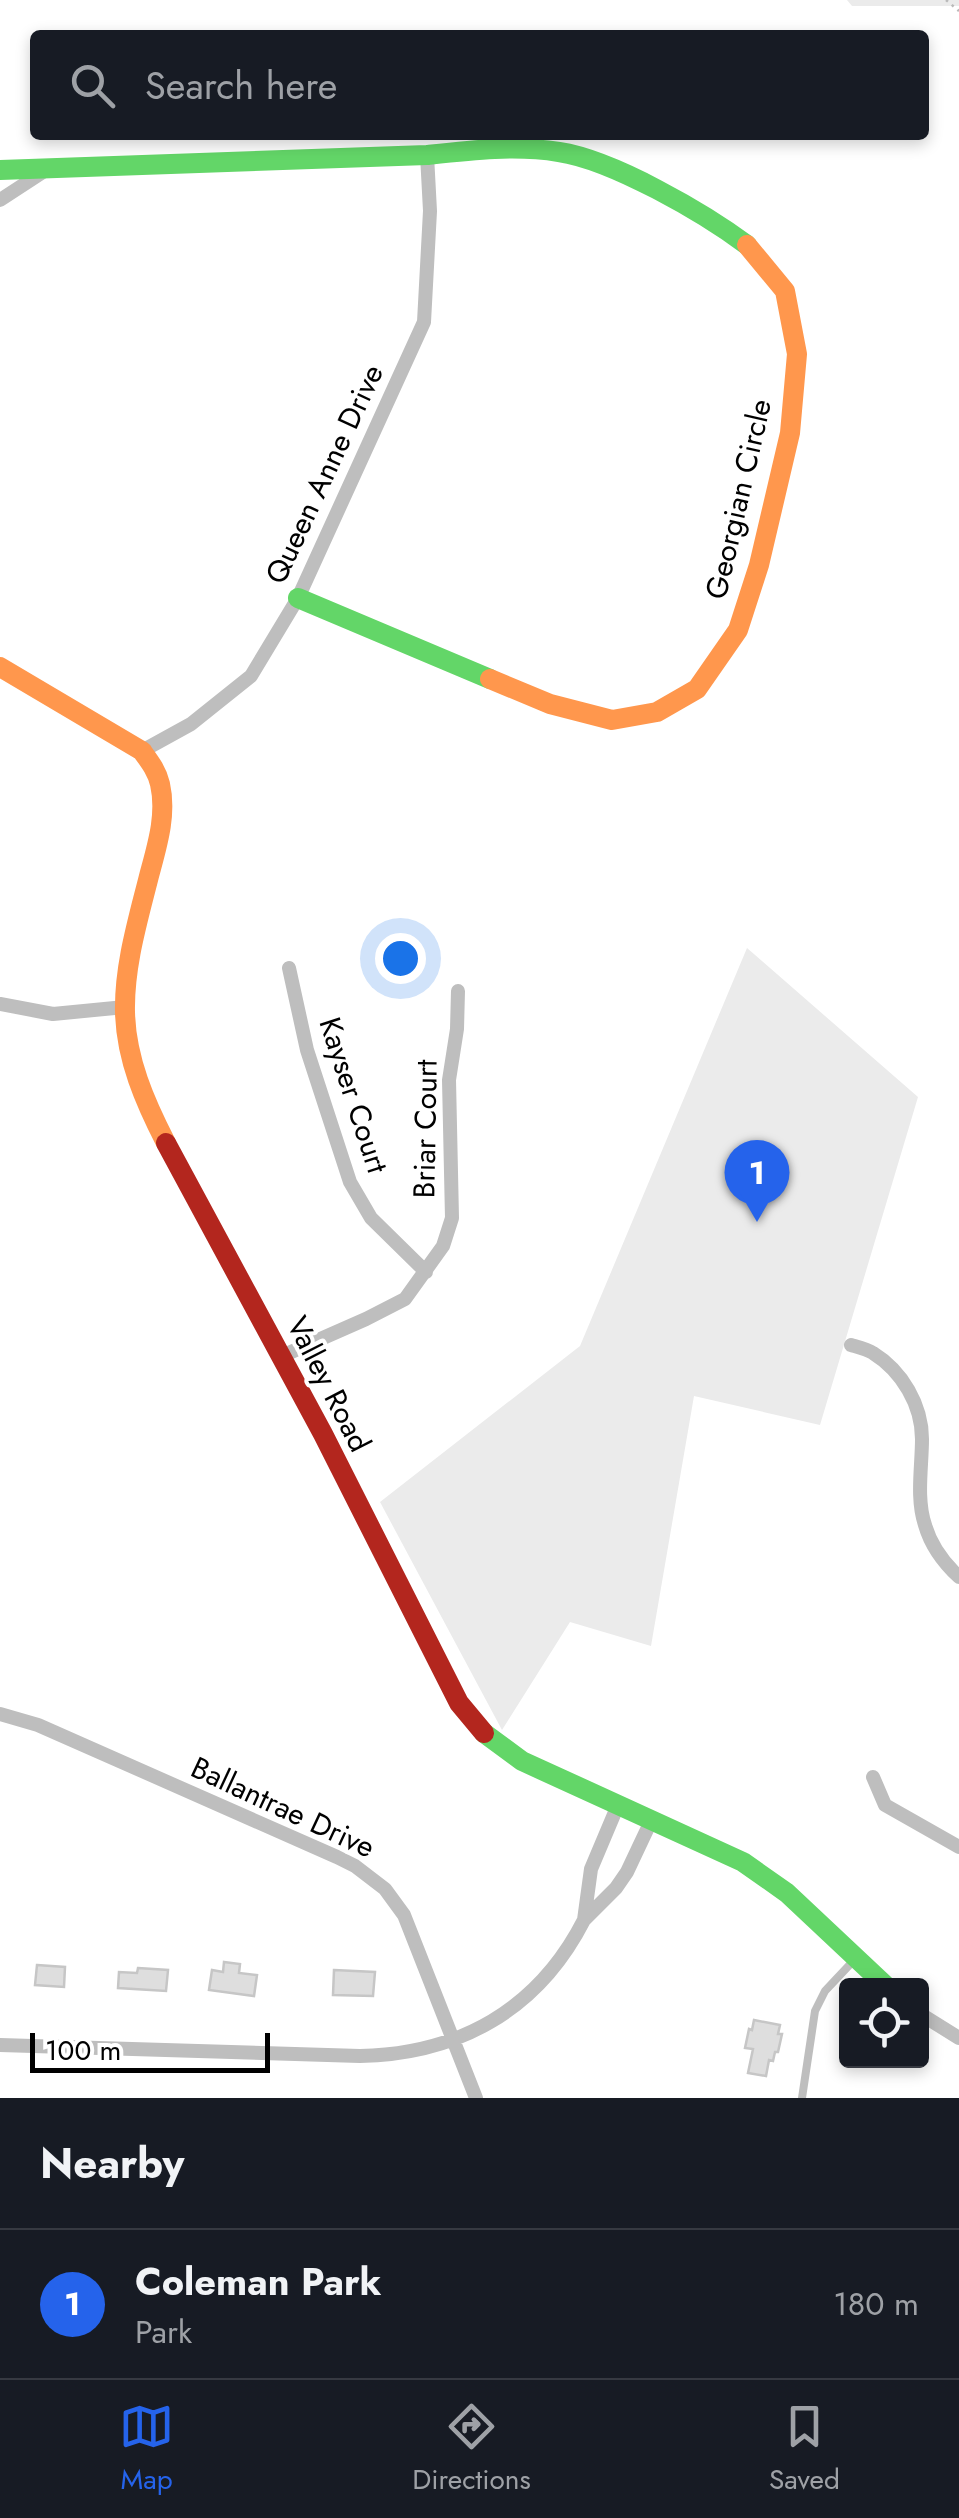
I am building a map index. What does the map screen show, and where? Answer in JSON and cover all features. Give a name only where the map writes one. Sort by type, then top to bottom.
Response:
[{"type":"street","name":"Georgian Circle","points":[[0,170],[427,154],[496,147],[562,152],[609,167],[682,204],[746,244],[785,290],[797,354],[790,432],[759,564],[738,630],[697,688],[657,712],[612,720],[550,704],[298,598]]},
{"type":"street","name":"Queen Anne Drive","points":[[142,751],[191,724],[251,676],[298,598],[424,322],[430,212],[427,154]]},
{"type":"street","points":[[0,200],[48,168]]},
{"type":"street","points":[[0,667],[142,751]]},
{"type":"street","name":"Valley Road","points":[[142,751],[156,769],[162,808],[132,948],[125,1008],[137,1078],[157,1128],[282,1356],[459,1704],[472,1724],[494,1744],[522,1761],[725,1852],[766,1876],[877,1978]]},
{"type":"street","name":"Kayser Court","points":[[289,968],[307,1050],[350,1182],[371,1218],[426,1272]]},
{"type":"street","name":"Briar Court","points":[[282,1356],[405,1299],[442,1246],[452,1218],[449,1080],[458,991]]},
{"type":"street","points":[[0,1004],[53,1014],[125,1008]]},
{"type":"street","points":[[851,1345],[872,1352],[911,1394],[922,1435],[920,1502],[924,1524],[943,1560],[959,1578]]},
{"type":"street","name":"Ballantrae Drive","points":[[0,1714],[38,1726],[337,1858],[385,1889],[404,1915],[476,2098]]},
{"type":"street","points":[[873,1777],[885,1805],[959,1847]]},
{"type":"street","points":[[584,1920],[591,1869],[618,1805]]},
{"type":"street","points":[[0,2045],[360,2056],[418,2052],[453,2040],[496,2020],[530,1994],[564,1954],[584,1920],[616,1888],[652,1819]]},
{"type":"street","points":[[929,2019],[959,2038]]},
{"type":"lane","points":[[802,2098],[815,2012],[825,1992],[856,1958]]},
{"type":"path","points":[[946,0],[959,12]]},
{"type":"shaded area","points":[[847,0],[959,0],[959,6],[852,6]]},
{"type":"shaded area","points":[[747,948],[918,1097],[820,1425],[694,1396],[651,1646],[570,1622],[502,1730],[380,1502],[580,1346]]},
{"type":"building","points":[[224,1962],[240,1964],[239,1973],[257,1975],[254,1996],[209,1990],[212,1970],[223,1972]]},
{"type":"building","points":[[37,1965],[65,1967],[64,1987],[35,1985]]},
{"type":"building","points":[[138,1968],[168,1970],[166,1991],[118,1988],[119,1972],[137,1973]]},
{"type":"building","points":[[334,1970],[375,1972],[373,1996],[333,1995]]},
{"type":"building","points":[[754,2020],[780,2025],[778,2034],[782,2034],[766,2076],[748,2073],[753,2049],[745,2048]]},
{"type":"traffic: fast","points":[[0,170],[543,150],[581,157],[631,177],[707,218],[747,245]]},
{"type":"traffic: fast","points":[[298,598],[490,679]]},
{"type":"traffic: fast","points":[[484,1733],[522,1761],[743,1862],[787,1893],[877,1978]]},
{"type":"traffic: slow","points":[[490,679],[550,704],[612,720],[657,712],[697,689],[738,630],[759,565],[790,433],[797,354],[785,291],[747,245]]},
{"type":"traffic: slow","points":[[0,667],[142,751],[159,779],[160,830],[132,943],[125,1012],[138,1080],[166,1143]]},
{"type":"traffic: jam","points":[[166,1143],[323,1434],[459,1703],[484,1733]]},
{"type":"place","name":"Coleman Park","points":[[757,1222]]}]
